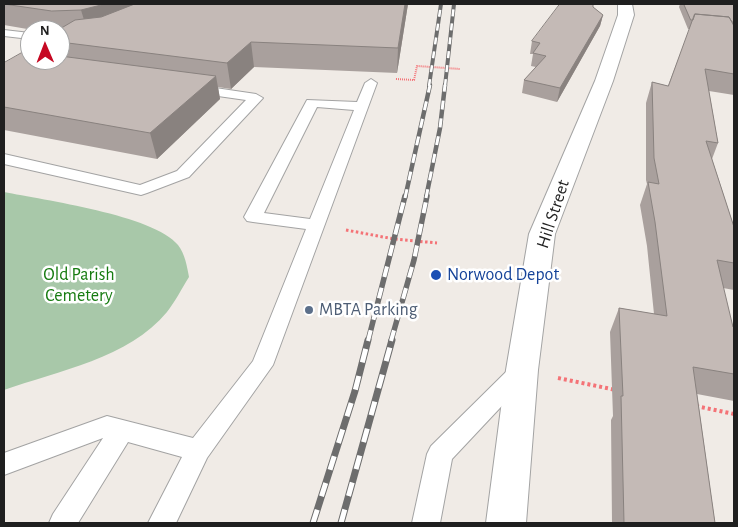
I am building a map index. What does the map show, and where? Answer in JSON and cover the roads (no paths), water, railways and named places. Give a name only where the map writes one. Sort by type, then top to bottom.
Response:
[{"type":"street","name":"Hill Street","points":[[506,523],[522,370],[542,234],[604,81],[626,16],[625,4]]},
{"type":"lane","points":[[4,33],[20,35]]},
{"type":"lane","points":[[162,523],[198,450],[262,365],[371,83]]},
{"type":"lane","points":[[4,159],[141,190],[183,174],[256,98],[179,87]]},
{"type":"lane","points":[[316,225],[252,217],[312,103],[362,106]]},
{"type":"lane","points":[[426,523],[440,454],[522,370]]},
{"type":"lane","points":[[4,464],[107,426],[198,450]]},
{"type":"lane","points":[[63,523],[122,430]]},
{"type":"railway","points":[[429,86],[441,4]]},
{"type":"railway","points":[[445,86],[454,4]]},
{"type":"railway","points":[[405,198],[430,85]]},
{"type":"railway","points":[[426,198],[440,128],[445,85]]},
{"type":"railway","points":[[368,341],[405,196]]},
{"type":"railway","points":[[391,341],[414,260],[427,196]]},
{"type":"railway","points":[[313,523],[355,391],[368,340]]},
{"type":"railway","points":[[341,523],[392,340]]},
{"type":"place","name":"Norwood Depot","points":[[436,275]]},
{"type":"place","name":"MBTA Parking","points":[[309,310]]},
{"type":"park label","name":"Old Parish Cemetery","points":[[79,285]]}]
